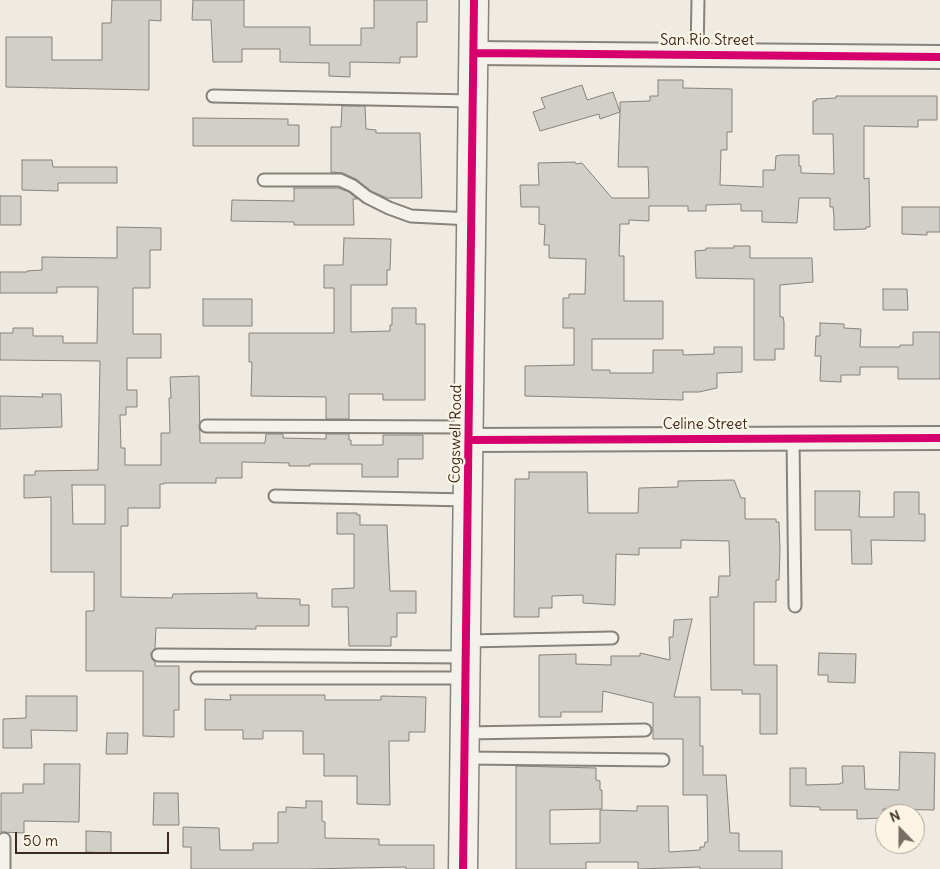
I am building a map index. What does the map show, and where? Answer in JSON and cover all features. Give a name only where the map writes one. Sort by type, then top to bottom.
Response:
[{"type":"street","name":"Cogswell Road","points":[[464,869],[474,0]]},
{"type":"street","name":"San Rio Street","points":[[474,53],[940,57]]},
{"type":"street","name":"Celine Street","points":[[470,434],[940,438]]},
{"type":"lane","points":[[697,55],[698,0]]},
{"type":"lane","points":[[213,96],[474,101]]},
{"type":"lane","points":[[264,180],[340,180],[353,186],[367,197],[411,216],[472,219]]},
{"type":"lane","points":[[206,426],[470,434]]},
{"type":"lane","points":[[793,438],[795,606]]},
{"type":"lane","points":[[275,496],[469,500]]},
{"type":"lane","points":[[197,678],[467,659],[612,638]]},
{"type":"lane","points":[[158,655],[467,659]]},
{"type":"lane","points":[[465,745],[645,730]]},
{"type":"lane","points":[[465,745],[663,760]]},
{"type":"lane","points":[[4,839],[4,869]]},
{"type":"building","points":[[112,0],[161,0],[161,21],[149,20],[149,90],[6,87],[6,37],[52,37],[52,60],[102,60],[102,23],[111,23]]},
{"type":"building","points":[[193,0],[244,0],[244,27],[310,27],[310,45],[361,45],[361,28],[374,28],[374,0],[427,0],[427,22],[417,22],[417,57],[400,57],[400,63],[350,62],[350,77],[329,76],[329,63],[280,62],[280,49],[242,49],[242,62],[213,62],[211,20],[192,20]]},
{"type":"building","points":[[658,80],[683,80],[683,88],[732,89],[732,132],[727,132],[727,150],[721,150],[720,185],[763,187],[763,170],[775,170],[776,156],[781,155],[799,155],[801,173],[834,174],[833,134],[813,134],[813,101],[816,101],[816,99],[836,98],[836,96],[937,96],[937,120],[918,120],[918,127],[864,126],[864,179],[869,178],[870,227],[866,227],[866,229],[834,230],[833,207],[830,207],[830,198],[799,198],[797,223],[762,222],[762,211],[741,211],[741,204],[706,205],[706,211],[688,211],[688,206],[649,206],[649,221],[629,220],[629,224],[620,224],[619,256],[624,256],[624,301],[663,301],[663,339],[592,339],[592,370],[610,370],[610,373],[653,373],[653,350],[683,350],[683,355],[714,354],[714,347],[742,347],[742,372],[717,373],[717,388],[699,392],[683,392],[683,400],[525,396],[525,366],[574,365],[574,328],[563,328],[563,298],[569,298],[569,294],[585,294],[586,259],[549,258],[549,245],[544,245],[545,225],[539,224],[539,207],[521,207],[520,185],[539,185],[538,163],[575,162],[576,164],[582,163],[612,198],[649,198],[648,167],[618,167],[620,102],[650,101],[650,96],[658,96]]},
{"type":"building","points":[[582,85],[587,100],[613,92],[620,112],[600,119],[599,114],[540,131],[533,112],[545,108],[541,98]]},
{"type":"building","points":[[342,106],[365,106],[366,129],[376,130],[376,133],[420,133],[422,198],[387,198],[371,191],[356,179],[343,173],[331,172],[331,127],[341,127]]},
{"type":"building","points":[[193,118],[288,119],[288,125],[299,125],[299,146],[193,146]]},
{"type":"building","points":[[22,160],[52,160],[53,167],[117,167],[117,183],[58,183],[58,191],[22,190]]},
{"type":"building","points":[[294,188],[338,188],[349,192],[357,199],[353,199],[354,225],[294,225],[294,222],[231,221],[232,200],[294,201]]},
{"type":"building","points":[[0,196],[21,196],[21,225],[0,225]]},
{"type":"building","points":[[902,207],[940,207],[940,232],[927,232],[927,235],[902,234]]},
{"type":"building","points":[[117,227],[161,228],[161,250],[150,250],[150,288],[133,288],[133,334],[161,334],[161,358],[127,358],[127,390],[137,390],[137,407],[126,407],[126,415],[120,415],[121,448],[125,448],[125,465],[161,465],[161,433],[170,433],[170,377],[199,376],[200,443],[265,443],[266,434],[283,434],[283,438],[326,439],[326,434],[349,434],[351,445],[383,445],[383,435],[423,435],[423,459],[398,459],[398,477],[362,477],[362,464],[289,466],[289,463],[242,462],[242,478],[216,478],[216,483],[160,484],[160,508],[128,508],[128,526],[121,526],[121,597],[172,598],[173,594],[257,593],[257,598],[300,599],[300,605],[309,605],[309,626],[256,626],[256,629],[156,628],[155,648],[151,654],[155,666],[179,666],[179,710],[174,710],[174,737],[143,736],[143,671],[86,671],[86,611],[94,611],[94,572],[51,572],[51,497],[24,498],[24,475],[35,475],[35,471],[98,470],[100,361],[0,360],[0,333],[13,333],[13,328],[33,328],[33,336],[63,336],[63,343],[97,343],[98,287],[57,287],[57,293],[0,293],[0,272],[42,270],[42,257],[117,258]],"holes":[[[72,485],[105,485],[105,524],[73,524]]]},
{"type":"building","points":[[344,238],[391,239],[390,270],[387,270],[387,285],[351,285],[351,332],[390,331],[392,308],[416,308],[416,324],[425,324],[425,400],[383,400],[383,394],[349,394],[349,419],[326,419],[326,397],[251,396],[252,362],[249,362],[249,333],[334,333],[334,288],[324,288],[324,265],[343,265]]},
{"type":"building","points":[[734,246],[750,246],[750,258],[812,258],[813,282],[780,285],[780,317],[783,317],[784,322],[784,349],[775,349],[775,360],[754,360],[754,279],[696,278],[695,251],[706,250],[706,248],[734,248]]},
{"type":"building","points":[[883,289],[907,289],[908,310],[883,310]]},
{"type":"building","points":[[203,299],[252,299],[252,326],[203,326]]},
{"type":"building","points":[[820,323],[844,324],[844,328],[861,329],[860,347],[900,347],[900,345],[913,345],[913,332],[940,332],[940,379],[898,379],[898,367],[860,367],[860,375],[841,375],[841,382],[820,381],[821,356],[815,356],[816,336],[820,336]]},
{"type":"building","points":[[42,394],[61,394],[62,427],[0,429],[0,396],[43,397]]},
{"type":"building","points":[[529,472],[587,472],[588,513],[638,513],[639,488],[678,487],[678,481],[734,480],[741,498],[745,498],[745,519],[776,519],[776,522],[779,522],[779,580],[776,580],[776,602],[754,602],[754,665],[777,665],[777,734],[760,734],[760,694],[742,694],[742,690],[711,690],[710,597],[718,597],[719,576],[730,576],[729,541],[681,540],[681,548],[639,548],[639,555],[616,554],[615,605],[583,603],[583,595],[552,596],[552,608],[539,608],[539,617],[514,617],[515,479],[529,479]]},
{"type":"building","points":[[815,491],[860,491],[859,517],[894,517],[894,492],[919,492],[919,514],[925,514],[925,541],[871,540],[872,564],[852,564],[851,530],[815,530]]},
{"type":"building","points":[[337,513],[357,513],[357,515],[360,515],[360,525],[387,525],[390,591],[416,591],[416,613],[397,613],[397,637],[391,637],[391,646],[349,646],[348,607],[332,607],[332,589],[354,588],[354,534],[337,534]]},
{"type":"building","points":[[692,619],[674,697],[700,697],[700,746],[703,746],[703,775],[726,775],[730,833],[739,833],[739,851],[782,851],[782,869],[700,869],[700,867],[638,869],[638,862],[586,862],[586,869],[516,869],[516,766],[596,768],[596,780],[600,781],[600,790],[602,790],[602,809],[550,810],[550,844],[600,843],[600,810],[637,811],[637,806],[668,806],[669,852],[700,850],[700,847],[704,847],[705,842],[708,842],[707,795],[683,795],[683,739],[653,739],[653,703],[603,691],[602,712],[561,712],[561,717],[539,717],[539,655],[576,654],[576,664],[611,665],[611,656],[640,656],[640,653],[670,660],[669,637],[673,637],[674,620]]},
{"type":"building","points":[[819,653],[856,654],[855,683],[828,682],[828,675],[818,675]]},
{"type":"building","points":[[230,695],[325,695],[325,700],[381,700],[381,696],[426,697],[425,732],[409,732],[409,741],[389,741],[390,805],[357,804],[357,776],[324,776],[324,754],[303,754],[303,731],[263,731],[263,739],[243,739],[243,730],[205,730],[205,699],[231,700]]},
{"type":"building","points":[[26,696],[77,696],[77,731],[31,730],[32,748],[3,748],[3,719],[26,718]]},
{"type":"building","points":[[107,733],[128,733],[127,754],[106,754]]},
{"type":"building","points":[[900,752],[935,753],[934,810],[925,810],[925,804],[875,804],[875,818],[857,819],[857,810],[820,810],[820,807],[790,806],[790,768],[806,768],[806,785],[840,784],[843,783],[842,766],[864,766],[865,789],[899,790]]},
{"type":"building","points":[[44,764],[80,764],[79,822],[24,821],[24,833],[1,832],[1,793],[23,793],[23,784],[44,784]]},
{"type":"building","points":[[154,793],[178,793],[179,825],[153,825]]},
{"type":"building","points":[[306,801],[322,801],[322,821],[325,822],[325,838],[379,839],[379,845],[434,845],[434,869],[406,869],[406,867],[191,869],[191,847],[183,847],[183,827],[219,828],[220,850],[253,850],[253,843],[278,843],[278,812],[286,812],[286,807],[306,808]]},
{"type":"building","points":[[86,831],[111,832],[111,853],[86,852]]},
{"type":"cycle path","points":[[463,869],[474,0]]},
{"type":"cycle path","points":[[474,53],[940,57]]},
{"type":"cycle path","points":[[470,440],[940,438]]}]
